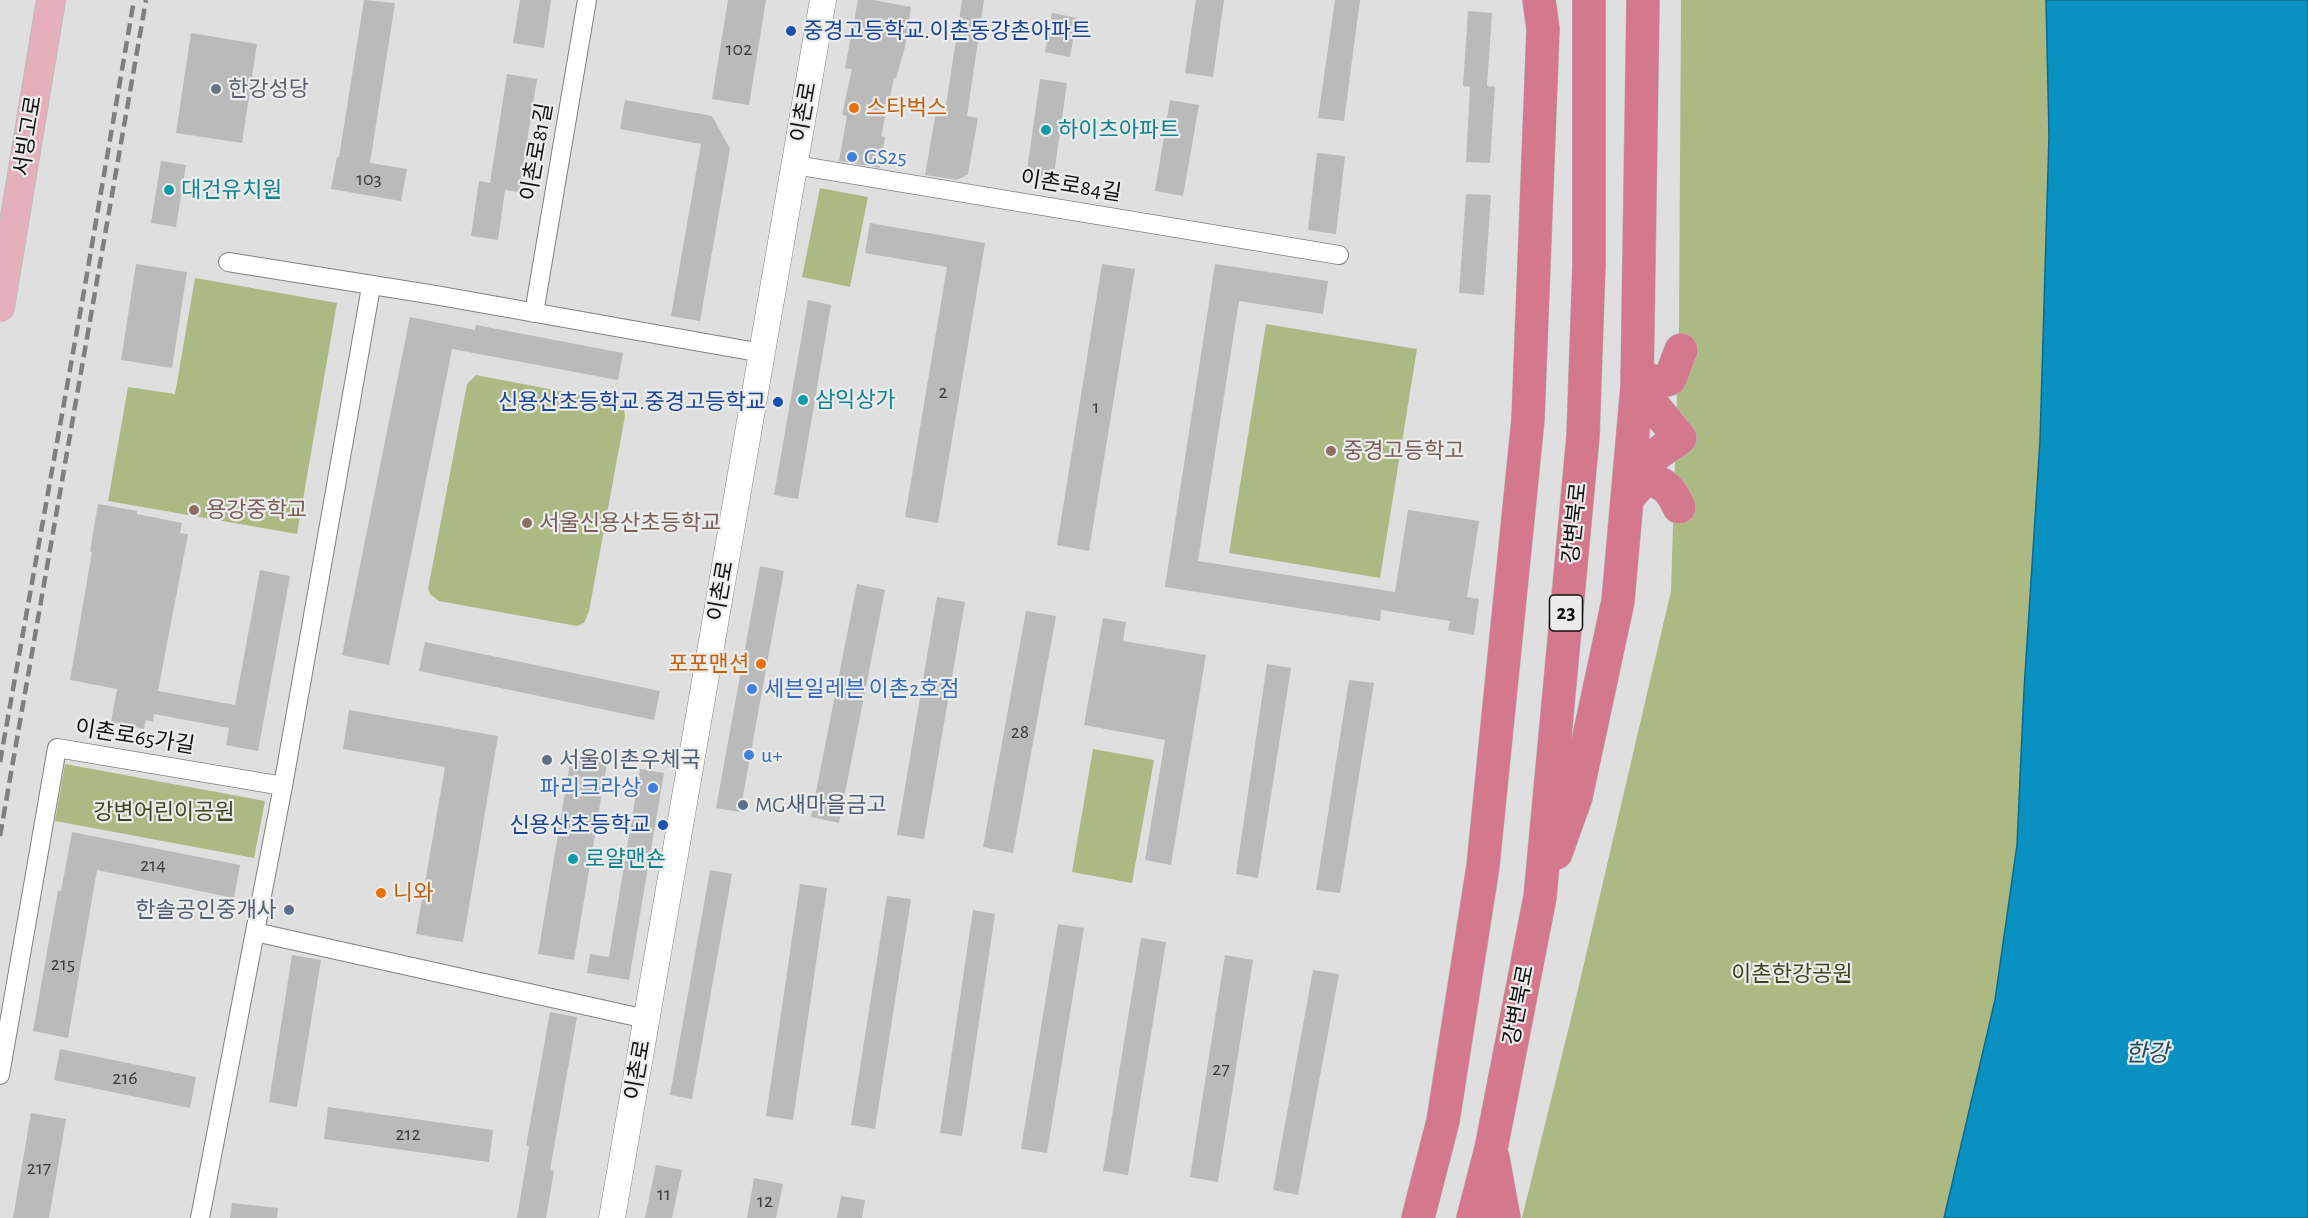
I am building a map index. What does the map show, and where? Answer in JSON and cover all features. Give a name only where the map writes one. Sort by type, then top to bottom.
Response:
[{"type":"highway","points":[[1418,1218],[1443,1121],[1483,866],[1528,419],[1543,29],[1539,0]]},
{"type":"highway","name":"강변북로","points":[[1473,1218],[1491,1149],[1540,897],[1584,436],[1589,264],[1589,0]]},
{"type":"highway","points":[[1540,897],[1576,797],[1618,601],[1637,379],[1643,0]]},
{"type":"highway","points":[[1637,379],[1654,382],[1670,379],[1681,350]]},
{"type":"highway","points":[[1629,485],[1680,438],[1637,379]]},
{"type":"highway","points":[[1629,485],[1639,485],[1651,479],[1662,483],[1672,492],[1679,507]]},
{"type":"highway","points":[[1491,1149],[1504,1218]]},
{"type":"main road","name":"서빙고로","points":[[0,307],[51,0]]},
{"type":"street","name":"이촌로81길","points":[[534,313],[587,0]]},
{"type":"street","name":"이촌로","points":[[612,1218],[824,0]]},
{"type":"street","name":"이촌로84길","points":[[795,165],[1339,255]]},
{"type":"street","points":[[228,262],[762,353]]},
{"type":"street","points":[[200,1218],[283,786],[371,287]]},
{"type":"street","name":"이촌로65가길","points":[[0,1075],[57,748],[283,786]]},
{"type":"street","points":[[255,932],[646,1019]]},
{"type":"green space","name":"이촌한강공원","points":[[1681,0],[2046,0],[2049,136],[2040,441],[2024,690],[2017,845],[1995,1000],[1944,1218],[1522,1218],[1671,591],[1679,328]]},
{"type":"green space","points":[[820,188],[868,197],[850,287],[802,277]]},
{"type":"green space","points":[[195,278],[337,303],[297,534],[108,501],[128,387],[175,394]]},
{"type":"green space","points":[[1266,324],[1417,349],[1380,578],[1229,553]]},
{"type":"green space","points":[[476,375],[616,402],[624,409],[625,416],[589,611],[584,623],[577,626],[439,601],[430,594],[428,589],[467,384]]},
{"type":"green space","points":[[1093,749],[1154,760],[1132,883],[1072,872]]},
{"type":"green space","name":"강변어린이공원","points":[[65,764],[265,801],[254,858],[55,821]]},
{"type":"water","name":"한강","points":[[2046,0],[2308,0],[2308,1218],[1944,1218],[1995,1000],[2017,845],[2024,690],[2040,441],[2049,136]]},
{"type":"building","points":[[364,0],[395,3],[370,163],[407,169],[401,201],[331,189],[337,157],[339,157]]},
{"type":"building","points":[[520,0],[551,0],[544,48],[513,43]]},
{"type":"building","points":[[728,0],[766,0],[749,105],[712,99]]},
{"type":"building","points":[[858,0],[873,0],[911,7],[905,47],[896,78],[894,78],[881,136],[885,137],[880,168],[839,161],[847,116],[842,115],[852,69],[845,68]]},
{"type":"building","points":[[962,0],[984,0],[967,116],[978,118],[968,174],[957,180],[925,175],[936,112],[943,114],[947,99]]},
{"type":"building","points":[[1196,0],[1224,0],[1213,77],[1185,73]]},
{"type":"building","points":[[1335,0],[1360,0],[1344,121],[1318,118]]},
{"type":"building","points":[[1468,11],[1492,13],[1487,86],[1495,87],[1490,163],[1466,162],[1470,87],[1463,86]]},
{"type":"building","name":"하이츠아파트","points":[[1052,13],[1077,18],[1070,57],[1045,52]]},
{"type":"building","name":"한강성당","points":[[191,33],[257,44],[242,143],[176,133]]},
{"type":"building","points":[[507,74],[537,79],[519,192],[505,190],[498,240],[471,236],[479,181],[490,183]]},
{"type":"building","name":"하이츠아파트","points":[[1040,79],[1067,83],[1053,181],[1026,177]]},
{"type":"building","points":[[625,100],[712,116],[730,149],[700,321],[671,316],[701,144],[620,129]]},
{"type":"building","points":[[1170,100],[1199,105],[1183,196],[1155,191]]},
{"type":"building","points":[[1317,153],[1345,156],[1336,234],[1308,230]]},
{"type":"building","name":"대건유치원","points":[[161,161],[186,165],[176,227],[151,223]]},
{"type":"building","points":[[1466,194],[1491,195],[1484,295],[1459,293]]},
{"type":"building","points":[[870,223],[985,243],[938,523],[905,517],[947,267],[865,253]]},
{"type":"building","points":[[136,264],[187,272],[172,368],[121,360]]},
{"type":"building","points":[[1102,264],[1135,269],[1089,551],[1057,545]]},
{"type":"building","points":[[1215,264],[1328,281],[1323,314],[1239,301],[1198,561],[1395,592],[1408,510],[1479,521],[1467,597],[1479,599],[1474,635],[1448,630],[1450,621],[1381,610],[1380,621],[1165,587]]},
{"type":"building","name":"삼익상가","points":[[808,300],[831,305],[798,499],[774,495]]},
{"type":"building","points":[[410,317],[475,330],[476,325],[623,353],[618,380],[452,349],[389,665],[342,655]]},
{"type":"building","points":[[98,504],[182,523],[180,533],[188,534],[158,691],[235,705],[260,570],[290,576],[258,751],[226,745],[229,728],[154,714],[153,722],[146,720],[144,729],[111,722],[117,689],[70,680]]},
{"type":"building","points":[[760,566],[784,571],[740,812],[716,808]]},
{"type":"building","points":[[857,584],[885,590],[839,823],[811,817]]},
{"type":"building","points":[[937,597],[965,602],[924,839],[897,835]]},
{"type":"building","points":[[1026,611],[1056,616],[1013,853],[983,847]]},
{"type":"building","points":[[1103,618],[1126,622],[1123,641],[1206,655],[1171,865],[1145,860],[1165,740],[1084,725]]},
{"type":"building","points":[[425,642],[660,691],[654,720],[419,671]]},
{"type":"building","points":[[1267,664],[1291,668],[1258,878],[1236,874]]},
{"type":"building","points":[[1349,680],[1374,683],[1340,893],[1316,890]]},
{"type":"building","points":[[349,710],[498,736],[463,942],[416,934],[445,767],[343,749]]},
{"type":"building","name":"로얄맨숀","points":[[571,757],[607,763],[574,960],[538,954]]},
{"type":"building","points":[[640,769],[664,773],[629,980],[587,973],[590,954],[609,957]]},
{"type":"building","points":[[72,832],[240,865],[234,898],[97,870],[68,1038],[33,1031],[58,890],[61,891]]},
{"type":"building","points":[[710,870],[732,874],[692,1099],[670,1095]]},
{"type":"building","points":[[800,884],[827,888],[793,1120],[766,1116]]},
{"type":"building","points":[[887,896],[911,899],[875,1129],[851,1125]]},
{"type":"building","points":[[973,910],[995,914],[962,1136],[940,1133]]},
{"type":"building","points":[[1058,924],[1084,928],[1047,1153],[1021,1149]]},
{"type":"building","points":[[1141,938],[1166,942],[1128,1175],[1103,1171]]},
{"type":"building","points":[[292,955],[321,960],[297,1107],[269,1102]]},
{"type":"building","points":[[1225,955],[1253,960],[1218,1182],[1190,1177]]},
{"type":"building","points":[[1313,970],[1339,974],[1298,1195],[1273,1190]]},
{"type":"building","points":[[550,1012],[577,1017],[550,1170],[554,1171],[546,1218],[517,1218],[529,1146],[526,1146]]},
{"type":"building","points":[[60,1049],[196,1077],[190,1108],[54,1080]]},
{"type":"building","points":[[328,1107],[493,1130],[489,1162],[324,1139]]},
{"type":"building","points":[[31,1113],[66,1119],[49,1218],[13,1218]]},
{"type":"building","points":[[656,1165],[682,1170],[672,1218],[645,1218]]},
{"type":"building","points":[[754,1178],[783,1184],[776,1218],[747,1218]]},
{"type":"building","points":[[841,1196],[865,1200],[862,1218],[837,1218]]},
{"type":"building","points":[[232,1203],[278,1208],[277,1218],[230,1218]]},
{"type":"railway","points":[[0,762],[134,0]]},
{"type":"railway","points":[[0,836],[146,0]]},
{"type":"place","name":"중경고등학교.이촌동강촌아파트","points":[[791,31]]},
{"type":"place","name":"한강성당","points":[[216,89]]},
{"type":"place","name":"스타벅스","points":[[854,108]]},
{"type":"place","name":"하이츠아파트","points":[[1046,130]]},
{"type":"place","name":"GS25","points":[[852,157]]},
{"type":"place","name":"대건유치원","points":[[169,190]]},
{"type":"place","name":"삼익상가","points":[[803,400]]},
{"type":"place","name":"신용산초등학교.중경고등학교","points":[[778,402]]},
{"type":"place","name":"중경고등학고","points":[[1331,451]]},
{"type":"place","name":"용강중학교","points":[[194,510]]},
{"type":"place","name":"서울신용산초등학교","points":[[527,523]]},
{"type":"place","name":"포포맨션","points":[[761,664]]},
{"type":"place","name":"세븐일레븐 이촌2호점","points":[[752,689]]},
{"type":"place","name":"u+","points":[[749,755]]},
{"type":"place","name":"서울이촌우체국","points":[[547,760]]},
{"type":"place","name":"파리크라상","points":[[653,788]]},
{"type":"place","name":"MG새마을금고","points":[[743,805]]},
{"type":"place","name":"신용산초등학교","points":[[663,825]]},
{"type":"place","name":"로얄맨숀","points":[[573,859]]},
{"type":"place","name":"니와","points":[[381,893]]},
{"type":"place","name":"한솔공인중개사","points":[[289,910]]}]
